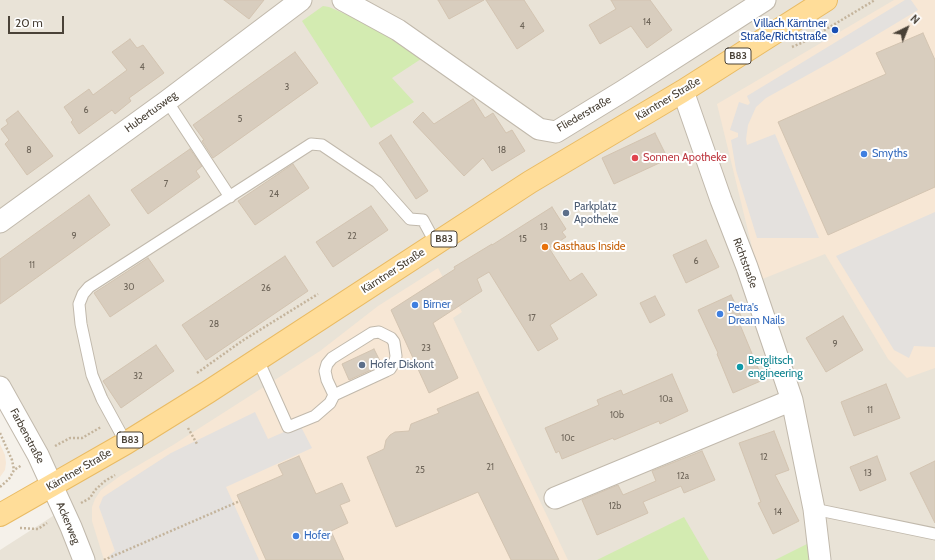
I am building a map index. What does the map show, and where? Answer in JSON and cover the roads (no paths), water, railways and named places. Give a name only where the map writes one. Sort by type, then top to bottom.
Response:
[{"type":"main road","name":"Kärntner Straße","points":[[0,515],[126,443],[258,360],[530,182],[683,91],[826,0]]},
{"type":"street","name":"Hubertusweg","points":[[0,222],[167,101],[301,0]]},
{"type":"street","name":"Fliederstraße","points":[[343,0],[398,30],[539,129],[556,132],[765,0]]},
{"type":"street","name":"Richtstraße","points":[[683,91],[721,200],[747,267],[792,400],[814,508],[820,560]]},
{"type":"street","name":"Farbenstraße","points":[[0,387],[38,455],[52,485]]},
{"type":"street","points":[[555,498],[792,400]]},
{"type":"street","name":"Ackerweg","points":[[52,485],[84,560]]},
{"type":"lane","points":[[167,101],[230,197]]},
{"type":"lane","points":[[126,443],[102,399],[92,375],[81,324],[79,304],[83,294],[89,287],[311,144],[322,145],[377,182],[410,219],[423,220],[436,244]]},
{"type":"lane","points":[[258,360],[288,427],[315,416],[330,403],[334,395],[390,369],[396,356],[396,348],[391,338],[379,332],[372,333],[332,358],[327,364],[325,371],[327,380],[334,395]]},
{"type":"lane","points":[[814,508],[935,534]]},
{"type":"place","name":"Villach Kärntner Straße/Richtstraße","points":[[835,30]]},
{"type":"place","name":"Smyths","points":[[864,154]]},
{"type":"place","name":"Sonnen Apotheke","points":[[635,158]]},
{"type":"place","name":"Parkplatz Apotheke","points":[[566,213]]},
{"type":"place","name":"Gasthaus Inside","points":[[545,247]]},
{"type":"place","name":"Birner","points":[[415,305]]},
{"type":"place","name":"Petra's Dream Nails","points":[[720,314]]},
{"type":"place","name":"Hofer Diskont","points":[[362,365]]},
{"type":"place","name":"Berglitsch engineering","points":[[740,367]]},
{"type":"place","name":"Hofer","points":[[296,536]]}]
